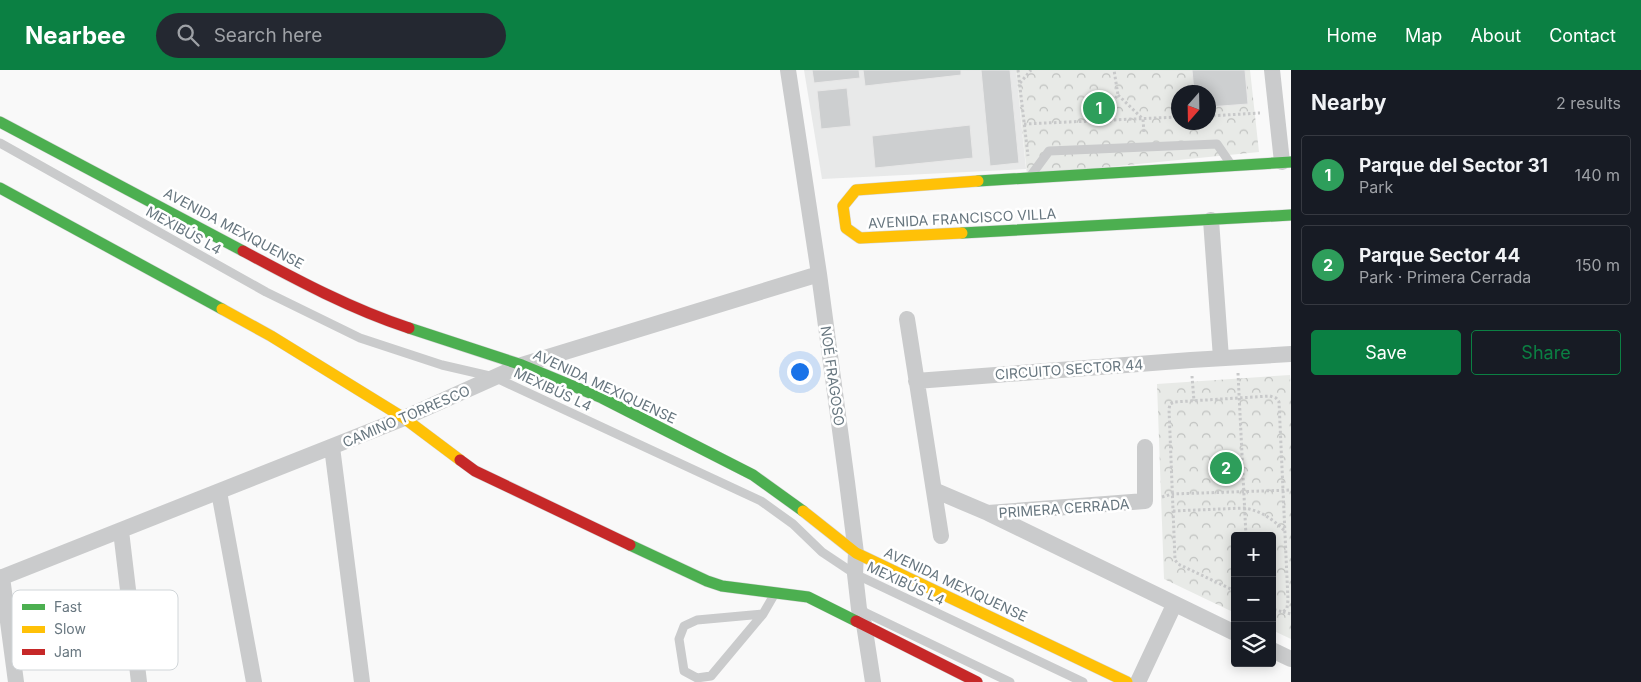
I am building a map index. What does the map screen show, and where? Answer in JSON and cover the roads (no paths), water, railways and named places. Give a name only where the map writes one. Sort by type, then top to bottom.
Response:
[{"type":"main road","name":"AVENIDA MEXIQUENSE","points":[[0,122],[296,279],[375,317],[522,365],[602,398],[753,475],[817,521],[856,553],[1128,682]]},
{"type":"main road","name":"AVENIDA FRANCISCO VILLA","points":[[1287,162],[1030,177],[856,190],[843,206],[846,228],[860,238],[1291,215]]},
{"type":"main road","points":[[0,188],[409,413],[475,471],[707,581],[722,586],[808,597],[853,611],[977,682]]},
{"type":"street","name":"NOÉ FRAGOSO","points":[[788,70],[819,274],[856,553],[853,611],[873,682]]},
{"type":"street","points":[[1272,70],[1277,112],[1287,162]]},
{"type":"street","points":[[1211,220],[1221,358]]},
{"type":"street","name":"CAMINO TORRESCO","points":[[1,577],[332,447],[522,365],[819,274]]},
{"type":"street","points":[[907,319],[941,536]]},
{"type":"street","name":"CIRCUITO SECTOR 44","points":[[916,381],[1291,354]]},
{"type":"street","points":[[332,447],[362,682]]},
{"type":"street","name":"PRIMERA CERRADA","points":[[988,514],[1146,502],[1144,447]]},
{"type":"street","points":[[934,490],[988,514],[1231,631]]},
{"type":"street","points":[[219,492],[254,682]]},
{"type":"street","points":[[121,531],[128,590]]},
{"type":"street","points":[[1,577],[12,654]]},
{"type":"street","points":[[1138,682],[1174,605]]},
{"type":"street","points":[[1276,652],[1291,659]]},
{"type":"lane","name":"MEXIBÚS L4","points":[[0,143],[266,292],[360,338],[442,365],[494,377],[761,501],[793,524],[822,552],[855,574],[1083,682]]},
{"type":"lane","points":[[1030,177],[1049,151],[1217,144],[1231,165]]},
{"type":"lane","points":[[0,178],[278,330],[367,384]]},
{"type":"lane","points":[[409,413],[455,450],[483,469],[714,578],[806,592],[853,611],[1010,682]]},
{"type":"lane","points":[[763,614],[696,620],[684,626],[678,639],[684,671],[697,678],[711,676],[763,614],[775,592]]},
{"type":"place","name":"Parque del Sector 31","points":[[1099,108]]},
{"type":"place","name":"Parque Sector 44","points":[[1226,468]]}]
